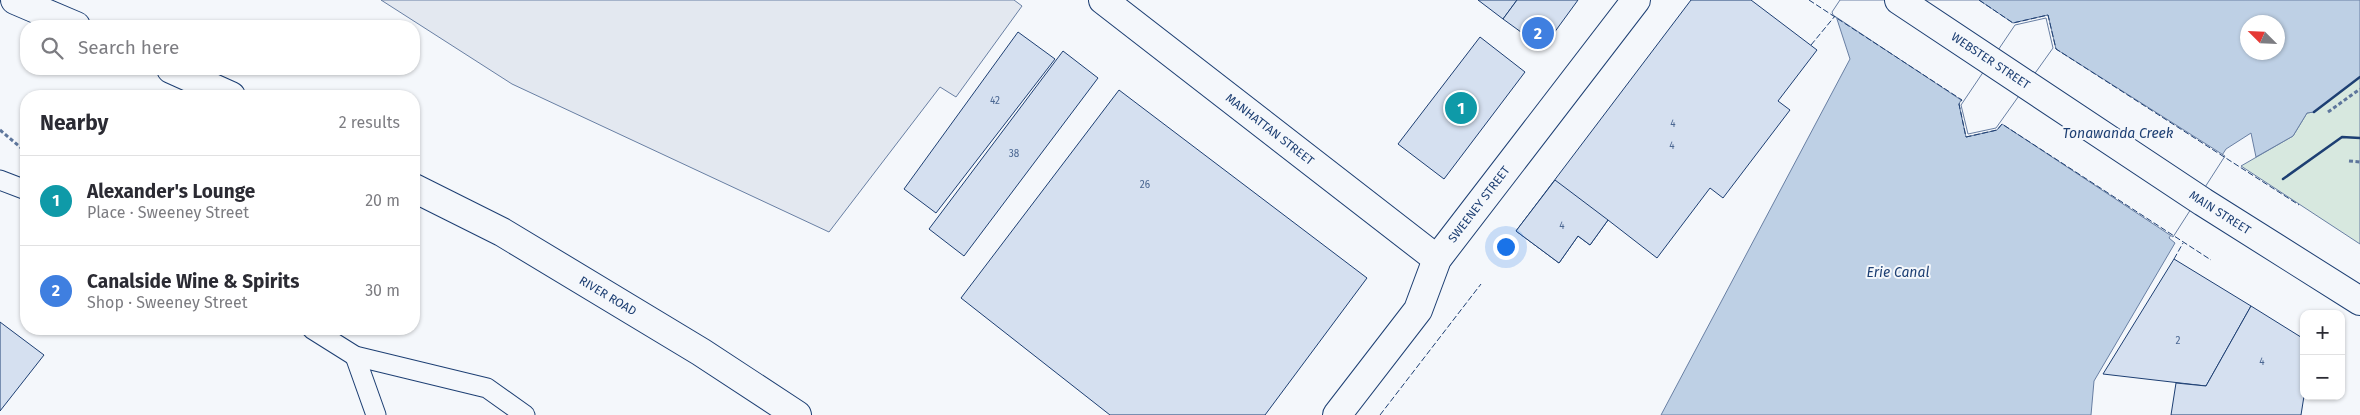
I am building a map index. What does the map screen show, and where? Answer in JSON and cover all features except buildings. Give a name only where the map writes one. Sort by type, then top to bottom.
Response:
[{"type":"street","points":[[15,0],[62,20]]},
{"type":"street","name":"MANHATTAN STREET","points":[[1102,0],[1437,259]]},
{"type":"street","name":"SWEENEY STREET","points":[[1337,415],[1418,310],[1437,259],[1636,0]]},
{"type":"street","name":"WEBSTER STREET","points":[[1899,0],[2082,122]]},
{"type":"street","points":[[184,75],[218,90]]},
{"type":"street","name":"MAIN STREET","points":[[2082,122],[2203,202],[2360,301]]},
{"type":"street","name":"RIVER ROAD","points":[[420,191],[511,237],[701,352],[797,415]]},
{"type":"lane","points":[[0,180],[20,188]]},
{"type":"lane","points":[[322,335],[355,356],[487,388],[525,415]]},
{"type":"lane","points":[[355,356],[376,415]]},
{"type":"path","points":[[2328,112],[2360,88]]},
{"type":"path","points":[[0,130],[20,147]]},
{"type":"path","points":[[2349,160],[2360,162]]},
{"type":"shaded area","points":[[381,0],[1014,0],[1022,6],[956,97],[940,87],[829,232],[512,84],[420,25],[420,20],[412,20]]},
{"type":"shaded area","points":[[2360,77],[2360,244],[2241,166],[2293,136],[2307,113],[2314,112]]},
{"type":"water","points":[[1843,0],[2360,0],[2360,77],[2314,112],[2307,113],[2293,136],[2256,157],[2251,133],[2226,149],[2169,238],[2175,243],[2094,381],[2091,415],[1661,415],[1850,59],[1835,13]],"holes":[[[2048,15],[2055,49],[1997,130],[1966,137],[1959,104],[2013,23]]]},
{"type":"pier","points":[[1840,0],[1979,0],[2013,23],[2048,15],[2056,49],[2225,156],[2173,237],[2002,124],[1997,130],[1966,137],[1959,104],[1961,100],[1833,15],[1832,12]],"holes":[[[2046,18],[2053,48],[1996,128],[1968,134],[1961,105],[2015,25]]]},
{"type":"fence","points":[[1809,0],[1962,100],[1959,104],[1966,137],[1997,130],[2002,124],[2211,260]]},
{"type":"fence","points":[[1979,0],[2013,23],[2048,15],[2056,49],[2299,205]]},
{"type":"fence","points":[[1811,45],[1835,16]]},
{"type":"fence","points":[[1499,258],[1514,239]]},
{"type":"fence","points":[[2174,259],[2183,243]]},
{"type":"fence","points":[[1380,415],[1481,284]]},
{"type":"wall","points":[[2314,112],[2360,77]]},
{"type":"wall","points":[[2283,179],[2342,137],[2360,138]]},
{"type":"place","name":"Canalside Wine & Spirits","points":[[1538,33]]},
{"type":"place","name":"Alexander's Lounge","points":[[1461,108]]},
{"type":"water label","name":"Tonawanda Creek","points":[[2118,133]]},
{"type":"water label","name":"Erie Canal","points":[[1898,272]]}]
